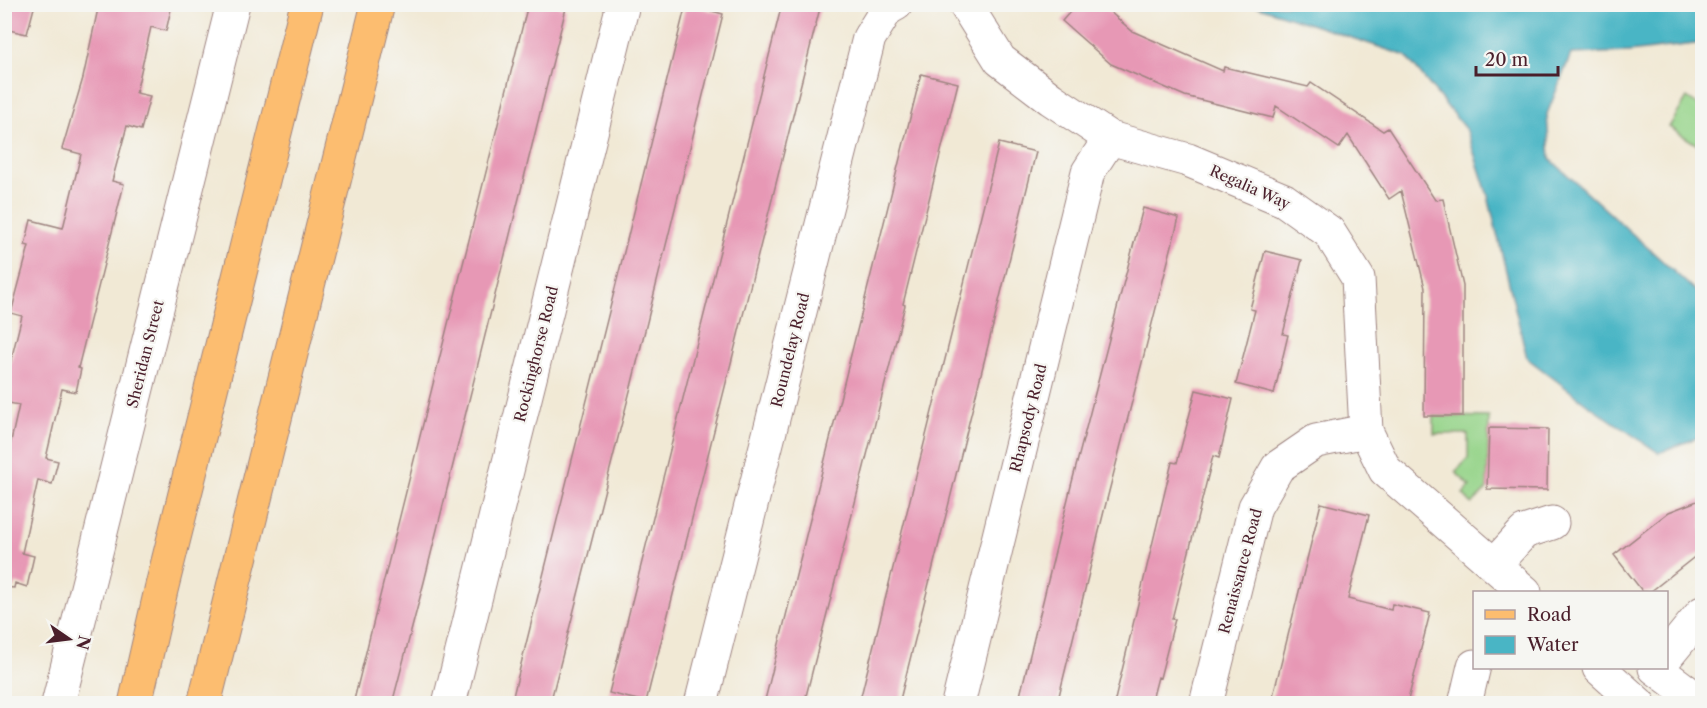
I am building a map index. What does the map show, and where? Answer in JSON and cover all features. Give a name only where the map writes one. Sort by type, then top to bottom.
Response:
[{"type":"main road","points":[[135,704],[161,590],[307,4]]},
{"type":"main road","points":[[204,704],[378,4]]},
{"type":"street","name":"Sheridan Street","points":[[58,704],[233,4]]},
{"type":"street","name":"Rockinghorse Road","points":[[449,704],[623,4]]},
{"type":"street","name":"Roundelay Road","points":[[701,704],[869,38],[887,9],[896,4]]},
{"type":"street","name":"Regalia Way","points":[[965,4],[1000,60],[1051,99],[1110,138],[1188,160],[1284,200],[1329,232],[1358,278],[1366,431],[1385,470],[1524,591]]},
{"type":"street","name":"Rhapsody Road","points":[[958,704],[1088,172],[1110,138]]},
{"type":"street","name":"Renaissance Road","points":[[1206,704],[1255,507],[1278,467],[1316,441],[1366,431]]},
{"type":"street","points":[[1494,565],[1524,532],[1552,523]]},
{"type":"street","points":[[1668,655],[1702,613]]},
{"type":"street","points":[[1465,704],[1473,669]]},
{"type":"street","points":[[1600,669],[1637,702],[1658,669]]},
{"type":"street","points":[[1664,669],[1702,703]]},
{"type":"green space","points":[[1687,98],[1702,108],[1702,141],[1699,146],[1669,127]]},
{"type":"green space","points":[[1434,416],[1489,417],[1487,489],[1472,504],[1463,494],[1470,486],[1455,472],[1468,459],[1468,434],[1434,434]]},
{"type":"water","points":[[1253,5],[1702,5],[1702,43],[1629,52],[1571,54],[1547,114],[1550,159],[1702,297],[1702,436],[1659,453],[1587,404],[1527,358],[1488,196],[1467,131],[1406,56]]},
{"type":"building","points":[[4,4],[35,4],[27,34],[4,29]]},
{"type":"building","points":[[99,4],[152,4],[171,9],[166,31],[151,27],[136,93],[150,96],[141,130],[127,126],[112,181],[124,184],[78,368],[81,369],[76,392],[62,389],[46,458],[58,461],[52,484],[38,480],[22,553],[34,556],[27,587],[15,583],[14,588],[4,587],[4,449],[9,450],[19,405],[4,402],[4,388],[22,316],[11,313],[29,246],[25,245],[31,220],[63,228],[81,154],[62,149],[83,78]]},
{"type":"building","points":[[528,4],[551,4],[566,8],[424,582],[392,704],[353,704]]},
{"type":"building","points":[[686,4],[723,14],[632,383],[550,704],[511,704]]},
{"type":"building","points":[[782,4],[821,4],[646,702],[609,693]]},
{"type":"building","points":[[1077,4],[1101,4],[1132,31],[1223,71],[1224,67],[1308,87],[1311,83],[1383,131],[1388,128],[1435,200],[1443,199],[1463,286],[1463,416],[1424,416],[1425,288],[1401,191],[1389,199],[1348,135],[1339,148],[1276,106],[1273,118],[1185,96],[1111,64],[1062,21]]},
{"type":"building","points":[[921,74],[958,83],[903,304],[905,305],[804,704],[764,704]]},
{"type":"building","points":[[999,143],[1036,152],[899,704],[859,704]]},
{"type":"building","points":[[1143,208],[1179,218],[1057,704],[1018,704],[1071,486]]},
{"type":"building","points":[[1265,251],[1302,260],[1283,334],[1288,335],[1274,394],[1236,384],[1255,310],[1250,309]]},
{"type":"building","points":[[1196,390],[1233,399],[1219,458],[1213,456],[1172,619],[1175,619],[1151,704],[1114,704],[1172,462],[1177,463]]},
{"type":"building","points":[[1489,428],[1548,429],[1547,490],[1487,489]]},
{"type":"building","points":[[1702,499],[1702,551],[1651,591],[1642,591],[1614,555],[1669,512]]},
{"type":"building","points":[[1321,503],[1369,515],[1348,599],[1391,610],[1392,604],[1430,613],[1407,704],[1271,704]]}]
